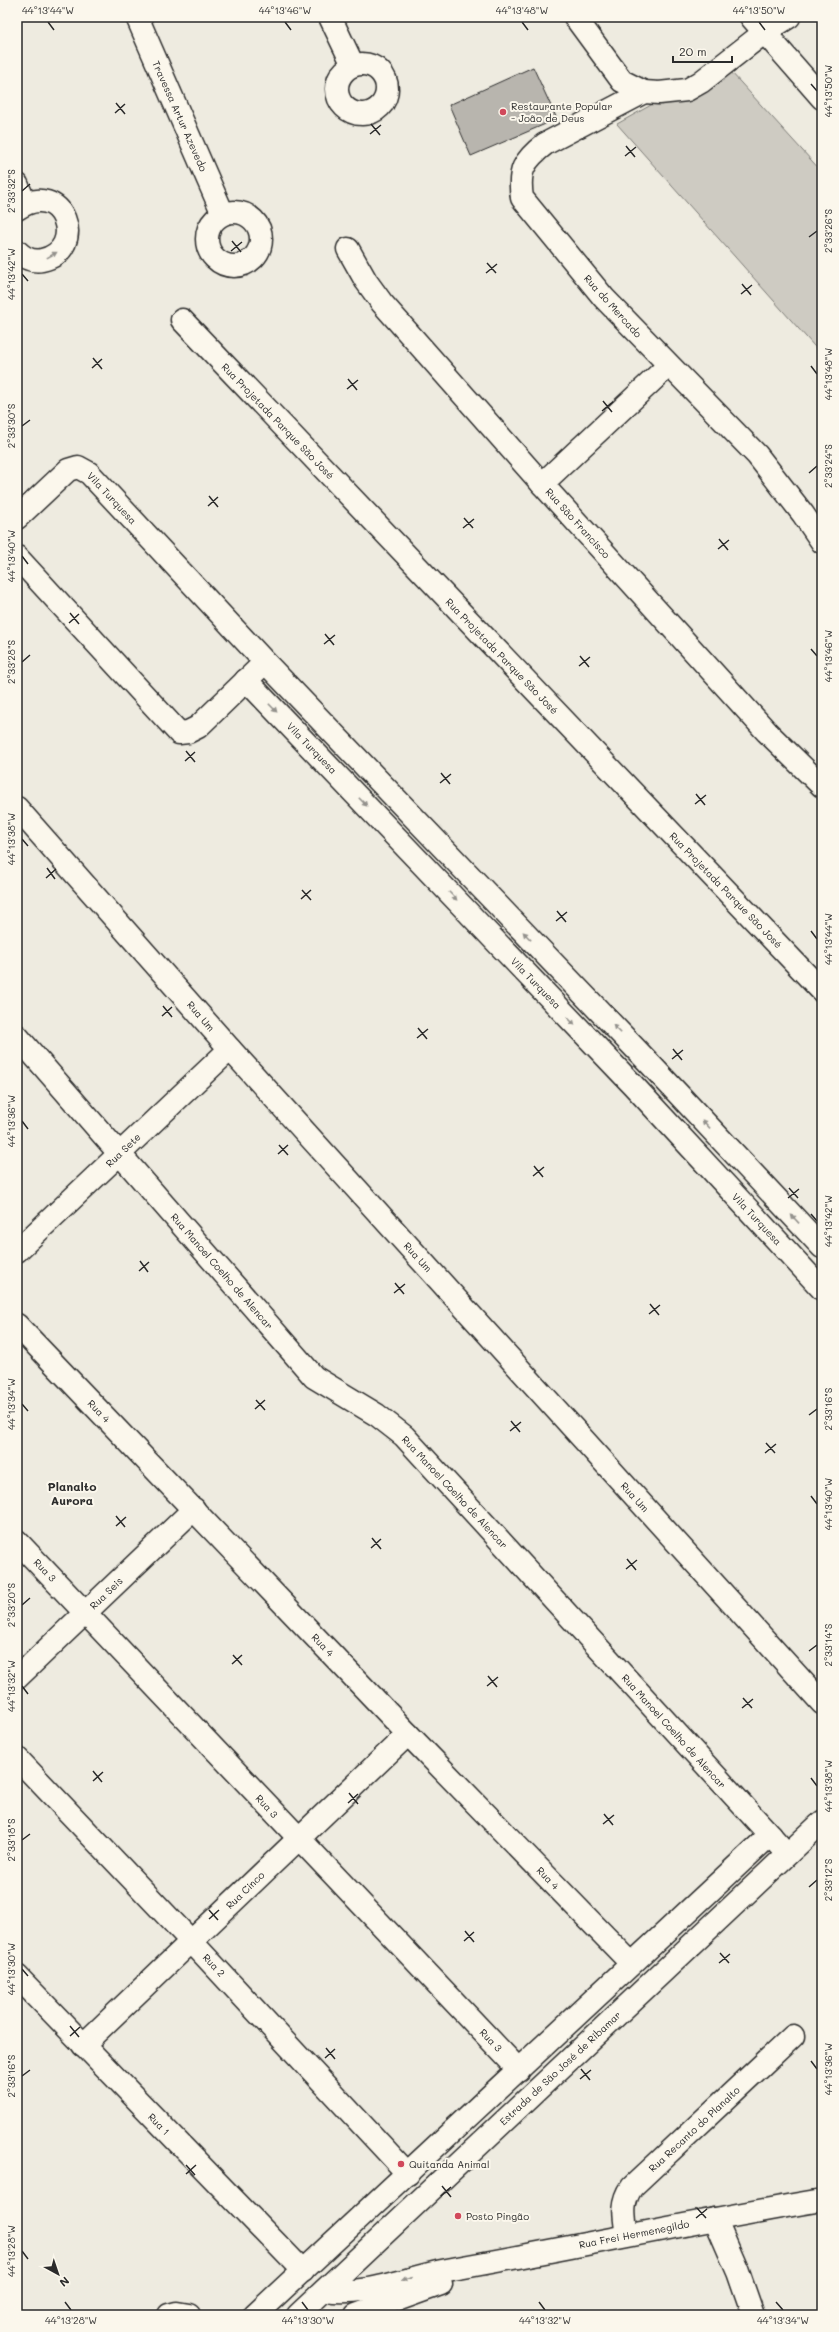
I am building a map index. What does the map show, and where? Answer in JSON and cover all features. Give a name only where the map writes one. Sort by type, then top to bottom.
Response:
[{"type":"street","name":"Travessa Artur Azevedo","points":[[137,17],[223,214]]},
{"type":"street","points":[[330,17],[353,65]]},
{"type":"street","points":[[575,17],[622,81],[644,92],[674,93],[687,90],[701,82],[758,24],[789,17]]},
{"type":"street","points":[[758,24],[822,98]]},
{"type":"street","name":"Rua do Mercado","points":[[644,92],[545,144],[532,155],[523,165],[520,184],[522,198],[543,226],[604,298],[668,366],[758,455],[803,514],[822,542]]},
{"type":"street","points":[[17,252],[30,260],[51,258],[64,244],[68,226],[65,217],[52,204],[20,199]]},
{"type":"street","name":"Rua São Francisco","points":[[348,249],[366,281],[382,303],[542,484],[767,732],[822,786]]},
{"type":"street","name":"Rua Projetada Parque São José","points":[[182,320],[822,991]]},
{"type":"street","points":[[542,484],[668,366]]},
{"type":"street","name":"Vila Turquesa","points":[[17,518],[68,470],[78,467],[84,469],[265,662],[652,1066],[822,1247]]},
{"type":"street","points":[[17,557],[179,733],[188,732],[198,727],[265,662]]},
{"type":"street","name":"Vila Turquesa","points":[[246,680],[633,1085],[822,1289]]},
{"type":"street","name":"Rua Um","points":[[17,808],[230,1048],[822,1703]]},
{"type":"street","points":[[409,849],[426,831]]},
{"type":"street","name":"Rua Manoel Coelho de Alencar","points":[[17,1036],[314,1377],[377,1415],[404,1436],[788,1854]]},
{"type":"street","name":"Rua Sete","points":[[17,1251],[230,1048]]},
{"type":"street","points":[[633,1085],[652,1066]]},
{"type":"street","name":"Rua 4","points":[[17,1325],[408,1734],[631,1963]]},
{"type":"street","name":"Rua Seis","points":[[17,1678],[194,1509]]},
{"type":"street","name":"Rua 3","points":[[17,1541],[519,2070]]},
{"type":"street","name":"Rua Cinco","points":[[83,2045],[408,1734]]},
{"type":"street","name":"Rua 2","points":[[17,1758],[192,1941],[408,2174]]},
{"type":"street","name":"Estrada de São José de Ribamar","points":[[298,2315],[822,1822]]},
{"type":"street","points":[[261,2312],[631,1963],[770,1836]]},
{"type":"street","name":"Rua 1","points":[[17,1976],[303,2271]]},
{"type":"street","name":"Rua Recanto do Planalto","points":[[628,2235],[623,2206],[626,2196],[632,2187],[793,2036]]},
{"type":"street","name":"Rua Frei Hermenegildo","points":[[325,2290],[343,2292],[373,2289],[438,2272],[542,2254],[628,2235],[822,2200]]},
{"type":"street","points":[[715,2219],[738,2272],[753,2315]]},
{"type":"street","name":"Rua Frei Hermenegildo","points":[[356,2315],[472,2273],[542,2254]]},
{"type":"street","points":[[169,2315],[177,2313],[189,2315]]},
{"type":"shaded area","points":[[731,72],[822,172],[822,355],[617,124],[660,100],[696,96]]},
{"type":"building","name":"Restaurante Popular - João de Deus","points":[[533,67],[557,119],[471,156],[449,105]]},
{"type":"place","name":"Restaurante Popular - João de Deus","points":[[503,112]]},
{"type":"place","name":"Quitanda Animal","points":[[401,2164]]},
{"type":"place","name":"Posto Pingão","points":[[458,2216]]},
{"type":"district","name":"Planalto Aurora","points":[[72,1493]]}]
